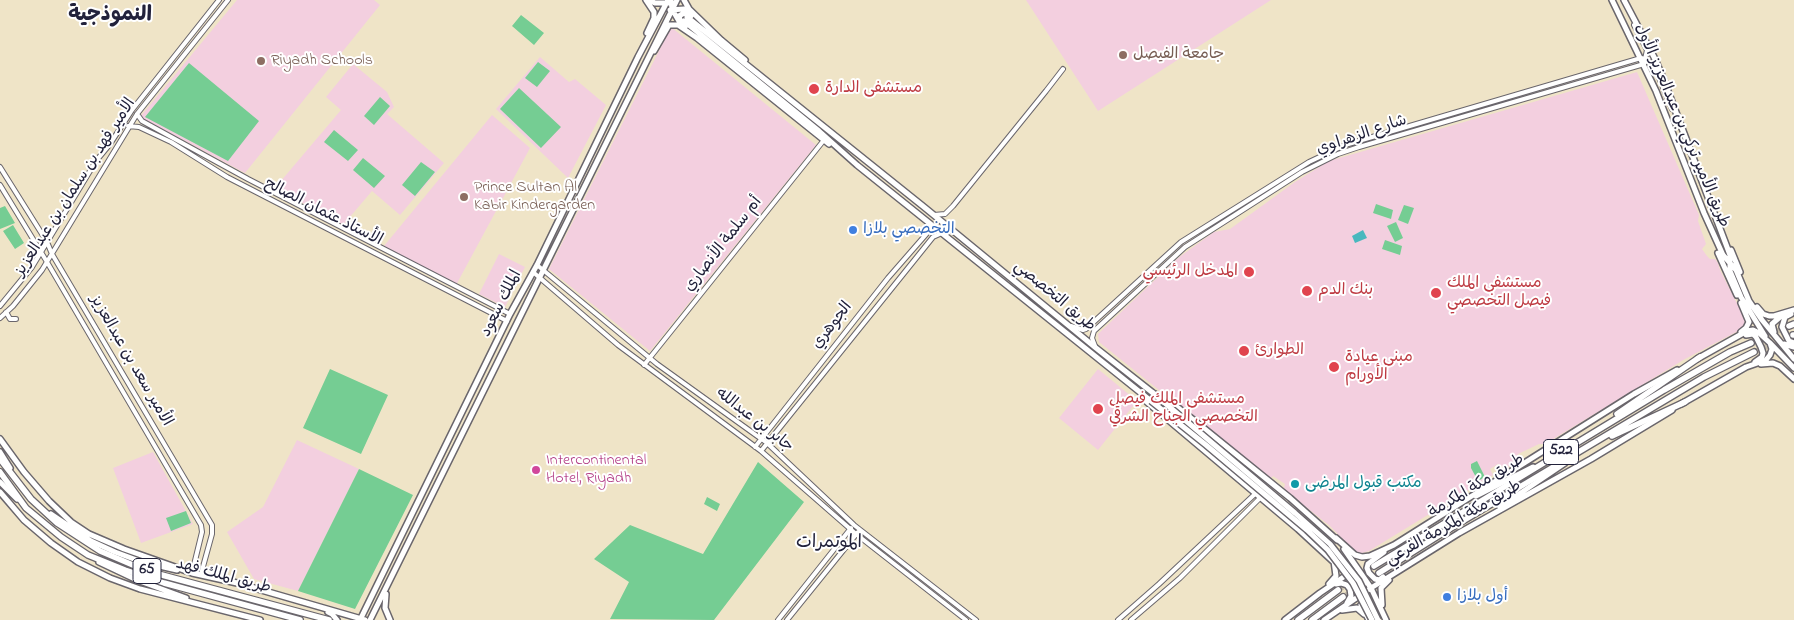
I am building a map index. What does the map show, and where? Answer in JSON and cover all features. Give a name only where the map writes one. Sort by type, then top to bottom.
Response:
[{"type":"highway","name":"طريق مكة المكرمة","points":[[1374,566],[1590,434],[1750,343]]},
{"type":"highway","name":"طريق مكة المكرمة","points":[[1379,574],[1441,534],[1704,377],[1754,352]]},
{"type":"highway","points":[[1590,434],[1700,357]]},
{"type":"highway","points":[[1585,449],[1685,402]]},
{"type":"highway","name":"طريق الملك فهد","points":[[0,459],[16,482],[32,500],[57,523],[100,551],[148,571],[328,620]]},
{"type":"highway","name":"طريق الملك فهد","points":[[0,472],[26,508],[61,537],[88,555],[164,583],[300,620]]},
{"type":"highway","points":[[1298,620],[1338,590]]},
{"type":"highway","points":[[1312,620],[1343,597]]},
{"type":"main road","points":[[648,0],[655,3],[671,1]]},
{"type":"main road","points":[[638,57],[654,18],[654,12],[648,0]]},
{"type":"main road","points":[[684,0],[689,9],[720,40]]},
{"type":"main road","name":"طريق الأمير تركي بن عبدالعزيز الأول","points":[[1612,0],[1644,60],[1704,213],[1723,255],[1736,270],[1749,301],[1794,359]]},
{"type":"main road","name":"طريق الأمير تركي بن عبدالعزيز الأول","points":[[1624,0],[1656,59],[1730,255],[1728,261],[1730,271],[1741,298],[1770,343],[1794,368]]},
{"type":"main road","name":"الملك سعود","points":[[370,620],[501,353],[541,278],[623,112],[671,1]]},
{"type":"main road","name":"الملك سعود","points":[[362,620],[510,314],[537,265],[638,57],[667,12],[671,1]]},
{"type":"main road","points":[[667,12],[680,8],[687,10],[720,40]]},
{"type":"main road","points":[[667,12],[857,165]]},
{"type":"main road","points":[[697,38],[681,22],[679,16],[682,14],[689,15],[802,107],[809,116]]},
{"type":"main road","name":"طريق التخصصي","points":[[1370,620],[1353,583],[1328,550],[1307,530],[1206,445],[857,165],[686,19],[934,215],[1154,393],[1295,513],[1330,544],[1359,581],[1378,620]]},
{"type":"main road","points":[[646,61],[669,25],[678,25],[697,38]]},
{"type":"main road","points":[[1710,204],[1750,295],[1759,310],[1763,314],[1774,316],[1794,311]]},
{"type":"main road","points":[[1700,357],[1743,331],[1749,322],[1726,274],[1704,213]]},
{"type":"main road","points":[[1794,311],[1779,317],[1772,324],[1778,340],[1787,346],[1794,347]]},
{"type":"main road","points":[[1794,311],[1785,317],[1782,324],[1783,331],[1789,341],[1794,343]]},
{"type":"main road","points":[[1700,357],[1747,331],[1753,330],[1759,333],[1770,343]]},
{"type":"main road","points":[[1700,357],[1748,334],[1753,334],[1760,342],[1763,353],[1762,358],[1746,368]]},
{"type":"main road","name":"طريق مكة المكرمة الفرعي","points":[[1324,620],[1459,533],[1592,459],[1685,402],[1746,368],[1766,360],[1772,349],[1770,343]]},
{"type":"main road","name":"طريق مكة المكرمة الفرعي","points":[[1336,538],[1355,555],[1362,557],[1370,556],[1394,545],[1634,394],[1700,357]]},
{"type":"main road","points":[[1746,368],[1772,363],[1780,366],[1794,379]]},
{"type":"main road","points":[[1130,385],[1146,401],[1334,561],[1358,597],[1370,620]]},
{"type":"main road","points":[[1154,393],[1196,422],[1336,538],[1371,588],[1386,620]]},
{"type":"main road","points":[[0,439],[30,479],[71,522],[89,534],[124,549],[192,573]]},
{"type":"main road","points":[[1459,533],[1585,449]]},
{"type":"main road","points":[[0,452],[16,482]]},
{"type":"main road","points":[[1440,516],[1556,455]]},
{"type":"main road","points":[[0,482],[26,508]]},
{"type":"main road","points":[[0,492],[24,520],[78,562],[110,578],[140,589],[260,620]]},
{"type":"main road","points":[[32,500],[62,523],[115,552],[154,566],[201,574],[237,583],[362,620]]},
{"type":"main road","points":[[1334,561],[1342,560],[1344,556],[1336,538]]},
{"type":"main road","points":[[1394,545],[1368,564],[1369,573],[1379,580],[1405,567]]},
{"type":"main road","points":[[88,555],[137,580],[208,606]]},
{"type":"main road","points":[[1320,593],[1336,576],[1334,561]]},
{"type":"main road","points":[[1382,611],[1381,588],[1405,567]]},
{"type":"main road","points":[[390,620],[386,613],[384,601],[392,576]]},
{"type":"main road","points":[[1285,620],[1345,576],[1359,577],[1371,588]]},
{"type":"main road","points":[[1320,593],[1338,583],[1347,585],[1351,592],[1350,600],[1335,612]]},
{"type":"main road","points":[[304,603],[332,614],[336,620]]},
{"type":"main road","points":[[1335,612],[1357,608],[1370,620]]},
{"type":"street","name":"الأمير فهد بن سلمان بن عبدالعزيز","points":[[0,306],[18,285],[41,252],[96,161],[110,144],[132,110],[219,0]]},
{"type":"street","name":"الأمير فهد بن سلمان بن عبدالعزيز","points":[[0,318],[13,306],[47,262],[128,126],[228,0]]},
{"type":"street","points":[[1624,0],[1646,50],[1644,60]]},
{"type":"street","points":[[202,20],[207,25]]},
{"type":"street","points":[[1069,326],[1083,330],[1090,326],[1181,242],[1284,177],[1334,150],[1358,141],[1644,60],[1652,64],[1658,73],[1679,122]]},
{"type":"street","name":"شارع الزهراوي","points":[[1096,348],[1092,335],[1094,331],[1185,246],[1302,172],[1327,159],[1358,147],[1644,60]]},
{"type":"street","points":[[934,215],[945,214],[953,206],[1063,69]]},
{"type":"street","name":"الأستاذ عثمان الصالح","points":[[137,114],[142,121],[255,182],[510,314]]},
{"type":"street","points":[[139,127],[142,121]]},
{"type":"street","name":"الأستاذ عثمان الصالح","points":[[128,126],[139,127],[170,142],[227,177],[507,321]]},
{"type":"street","name":"أم سلمة الأنصاري","points":[[644,365],[824,140]]},
{"type":"street","name":"الأمير سعد بن عبدالعزيز","points":[[0,167],[47,242],[52,254],[212,525],[212,534],[201,574]]},
{"type":"street","name":"الأمير سعد بن عبدالعزيز","points":[[0,185],[197,517],[202,532],[192,573]]},
{"type":"street","name":"الجوهري","points":[[755,447],[870,300],[929,231],[929,223]]},
{"type":"street","name":"الجوهري","points":[[760,451],[933,237],[942,233]]},
{"type":"street","name":"جابر بن عبدالله","points":[[537,265],[650,358],[767,443],[854,525],[976,620]]},
{"type":"street","name":"جابر بن عبدالله","points":[[533,272],[618,345],[755,447],[856,534],[966,620]]},
{"type":"street","points":[[6,312],[10,320],[16,319]]},
{"type":"street","points":[[1102,314],[1106,319]]},
{"type":"street","points":[[1118,620],[1255,494]]},
{"type":"street","points":[[1131,620],[1180,578],[1260,498]]},
{"type":"street","points":[[778,620],[854,525]]},
{"type":"street","points":[[787,620],[860,529]]},
{"type":"street","points":[[197,549],[200,556],[206,553]]},
{"type":"shaded area","name":"Riyadh Schools","points":[[237,0],[374,0],[380,5],[245,173],[140,117]]},
{"type":"shaded area","name":"جامعة الفيصل","points":[[1026,0],[1271,0],[1098,111]]},
{"type":"shaded area","points":[[671,27],[816,145],[650,351],[549,269]]},
{"type":"shaded area","points":[[540,57],[569,82],[575,79],[606,105],[568,178],[496,109]]},
{"type":"shaded area","points":[[353,64],[387,92],[394,107],[387,114],[444,163],[400,215],[372,191],[343,225],[275,188],[341,110],[326,97]]},
{"type":"shaded area","name":"مستشفى الملك فيصل التخصصي","points":[[1637,72],[1699,215],[1698,221],[1706,244],[1702,249],[1710,259],[1715,259],[1718,263],[1745,319],[1744,325],[1740,330],[1685,359],[1545,444],[1539,444],[1518,454],[1512,466],[1504,467],[1498,464],[1490,469],[1493,475],[1369,551],[1359,554],[1355,552],[1330,526],[1288,493],[1284,488],[1285,484],[1273,476],[1270,479],[1099,342],[1098,334],[1178,258],[1214,232],[1230,229],[1295,182],[1329,161]]},
{"type":"shaded area","name":"Prince Sultan Al Kabir Kindergarden","points":[[492,115],[530,148],[455,287],[384,246]]},
{"type":"shaded area","points":[[499,254],[525,267],[505,307],[479,294]]},
{"type":"shaded area","name":"مستشفى الملك فيصل التخصصي الجناح الشرقي","points":[[1098,369],[1137,401],[1098,450],[1059,418]]},
{"type":"shaded area","points":[[297,440],[359,469],[298,591],[254,579],[227,532],[263,507]]},
{"type":"shaded area","points":[[153,452],[193,524],[141,543],[113,468]]},
{"type":"green space","points":[[521,15],[544,33],[534,45],[512,26]]},
{"type":"green space","points":[[538,62],[550,71],[537,87],[525,78]]},
{"type":"green space","points":[[189,63],[259,121],[228,161],[145,117]]},
{"type":"green space","points":[[519,88],[561,127],[541,148],[500,109]]},
{"type":"green space","points":[[380,97],[390,106],[374,125],[364,116]]},
{"type":"green space","points":[[334,130],[358,150],[348,161],[324,142]]},
{"type":"green space","points":[[363,158],[385,176],[374,188],[353,170]]},
{"type":"green space","points":[[421,162],[435,172],[415,196],[402,185]]},
{"type":"green space","points":[[1376,204],[1393,210],[1391,219],[1373,213]]},
{"type":"green space","points":[[1404,205],[1414,208],[1408,224],[1398,220]]},
{"type":"green space","points":[[5,206],[15,223],[0,229],[0,208]]},
{"type":"green space","points":[[1396,222],[1403,238],[1395,242],[1387,226]]},
{"type":"green space","points":[[13,225],[24,243],[15,249],[3,231]]},
{"type":"green space","points":[[1385,240],[1402,246],[1400,255],[1382,249]]},
{"type":"green space","points":[[330,369],[388,395],[361,454],[303,428]]},
{"type":"green space","points":[[1477,461],[1485,477],[1478,481],[1471,468],[1471,464]]},
{"type":"green space","points":[[758,462],[804,502],[714,620],[610,619],[629,582],[594,559],[630,525],[703,554]]},
{"type":"green space","points":[[359,469],[413,495],[355,609],[298,591]]},
{"type":"green space","points":[[707,497],[720,504],[717,511],[704,504]]},
{"type":"green space","points":[[186,511],[191,523],[171,531],[166,518]]},
{"type":"water","points":[[1363,230],[1367,238],[1355,243],[1352,236]]},
{"type":"tunnel","points":[[1751,343],[1789,326]]},
{"type":"tunnel","points":[[1754,352],[1791,336]]},
{"type":"tunnel","points":[[1338,590],[1372,567]]},
{"type":"tunnel","points":[[1343,597],[1379,573]]},
{"type":"place","name":"جامعة الفيصل","points":[[1123,55]]},
{"type":"place","name":"Riyadh Schools","points":[[261,61]]},
{"type":"place","name":"مستشفى الدارة","points":[[814,89]]},
{"type":"place","name":"Prince Sultan Al Kabir Kindergarden","points":[[464,197]]},
{"type":"place","name":"التخصصي بلازا","points":[[853,230]]},
{"type":"place","name":"المدخل الرئيسي","points":[[1249,272]]},
{"type":"place","name":"بنك الدم","points":[[1307,291]]},
{"type":"place","name":"مستشفى الملك فيصل التخصصي","points":[[1436,293]]},
{"type":"place","name":"الطوارئ","points":[[1244,351]]},
{"type":"place","name":"مبنى عيادة الأورام","points":[[1334,367]]},
{"type":"place","name":"مستشفى الملك فيصل التخصصي الجناح الشرقي","points":[[1098,409]]},
{"type":"place","name":"Intercontinental Hotel, Riyadh","points":[[536,470]]},
{"type":"place","name":"مكتب قبول المرضى","points":[[1295,484]]},
{"type":"place","name":"أول بلازا","points":[[1447,597]]},
{"type":"district","name":"النموذجية","points":[[110,17]]},
{"type":"district","name":"الموتمرات","points":[[829,544]]}]
